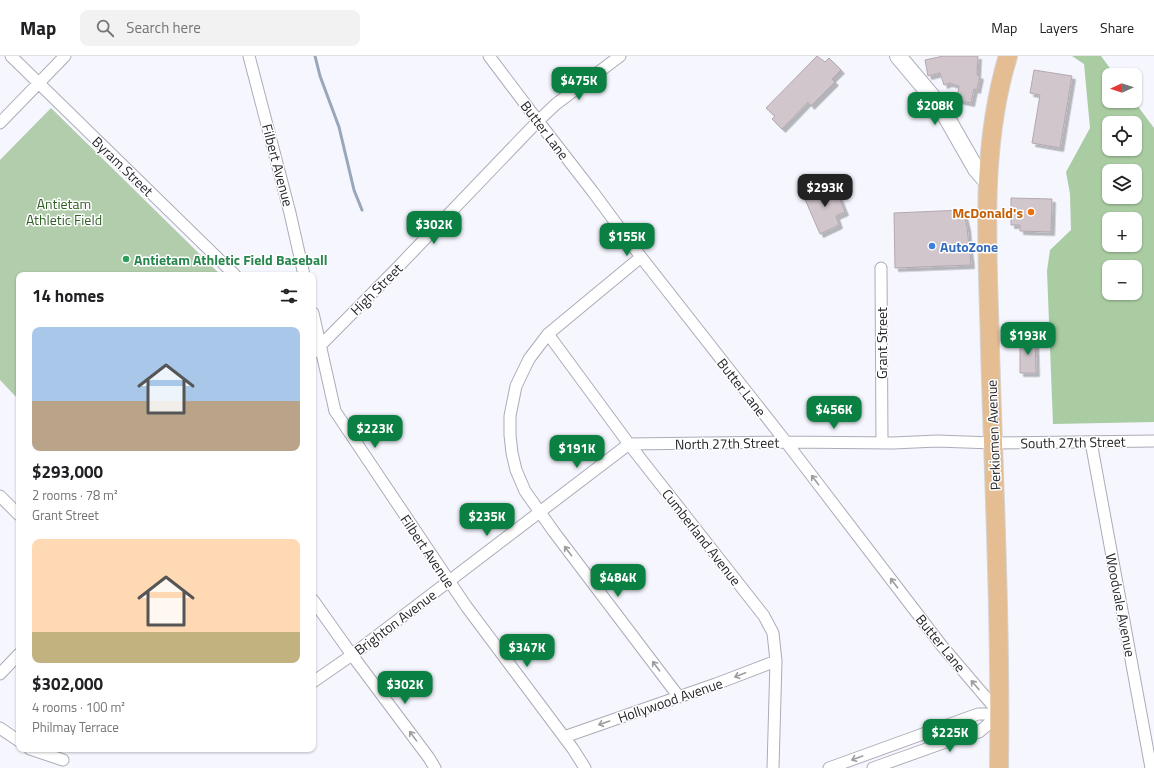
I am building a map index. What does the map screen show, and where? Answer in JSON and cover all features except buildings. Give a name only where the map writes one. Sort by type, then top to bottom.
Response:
[{"type":"main road","points":[[898,56],[940,106],[976,169],[988,183]]},
{"type":"main road","name":"Perkiomen Avenue","points":[[999,768],[1000,714],[998,602],[988,266],[988,183],[994,120],[999,91],[1008,56]]},
{"type":"street","name":"Byram Street","points":[[11,56],[232,272]]},
{"type":"street","points":[[0,124],[65,56]]},
{"type":"street","name":"Filbert Avenue","points":[[249,56],[290,213],[303,272]]},
{"type":"street","name":"Butter Lane","points":[[489,56],[641,257],[786,442],[942,646],[1000,714]]},
{"type":"street","name":"High Street","points":[[316,345],[403,261],[538,121],[556,104],[620,56]]},
{"type":"street","points":[[641,257],[548,334],[523,370],[513,398],[510,416],[510,441],[516,470],[525,491],[539,512],[679,697]]},
{"type":"street","name":"Grant Street","points":[[881,268],[882,442]]},
{"type":"street","name":"Cumberland Avenue","points":[[548,334],[629,444],[764,616],[773,633],[776,661],[773,768]]},
{"type":"street","name":"Filbert Avenue","points":[[316,349],[335,411],[449,581],[573,749],[585,768]]},
{"type":"street","name":"North 27th Street","points":[[629,444],[937,441],[993,443]]},
{"type":"street","name":"South 27th Street","points":[[993,443],[1154,441]]},
{"type":"street","name":"Woodvale Avenue","points":[[1091,442],[1152,768]]},
{"type":"street","name":"Brighton Avenue","points":[[316,680],[352,655],[629,444]]},
{"type":"street","points":[[0,496],[16,512]]},
{"type":"street","points":[[316,604],[352,655],[406,726],[435,768]]},
{"type":"street","points":[[0,674],[16,657]]},
{"type":"street","name":"Hollywood Avenue","points":[[564,737],[776,661]]},
{"type":"street","points":[[829,768],[978,714],[1000,714]]},
{"type":"street","points":[[873,768],[885,766],[957,738],[979,732],[1000,714]]},
{"type":"street","points":[[0,728],[16,739]]},
{"type":"street","points":[[884,748],[885,766]]},
{"type":"street","points":[[39,752],[63,760]]},
{"type":"green space","points":[[1072,56],[1101,56],[1110,68],[1102,68],[1102,108],[1139,108],[1154,128],[1154,422],[1053,424],[1047,271],[1050,250],[1071,230],[1070,194],[1066,172],[1090,128],[1084,64]]},
{"type":"green space","name":"Antietam Athletic Field","points":[[51,108],[218,272],[16,272],[16,397],[0,380],[0,160]]},
{"type":"waterway","points":[[315,56],[320,76],[339,127],[354,190],[362,210]]},
{"type":"place","name":"McDonald's","points":[[1031,212]]},
{"type":"place","name":"AutoZone","points":[[932,246]]},
{"type":"place","name":"Antietam Athletic Field Baseball","points":[[126,259]]}]
